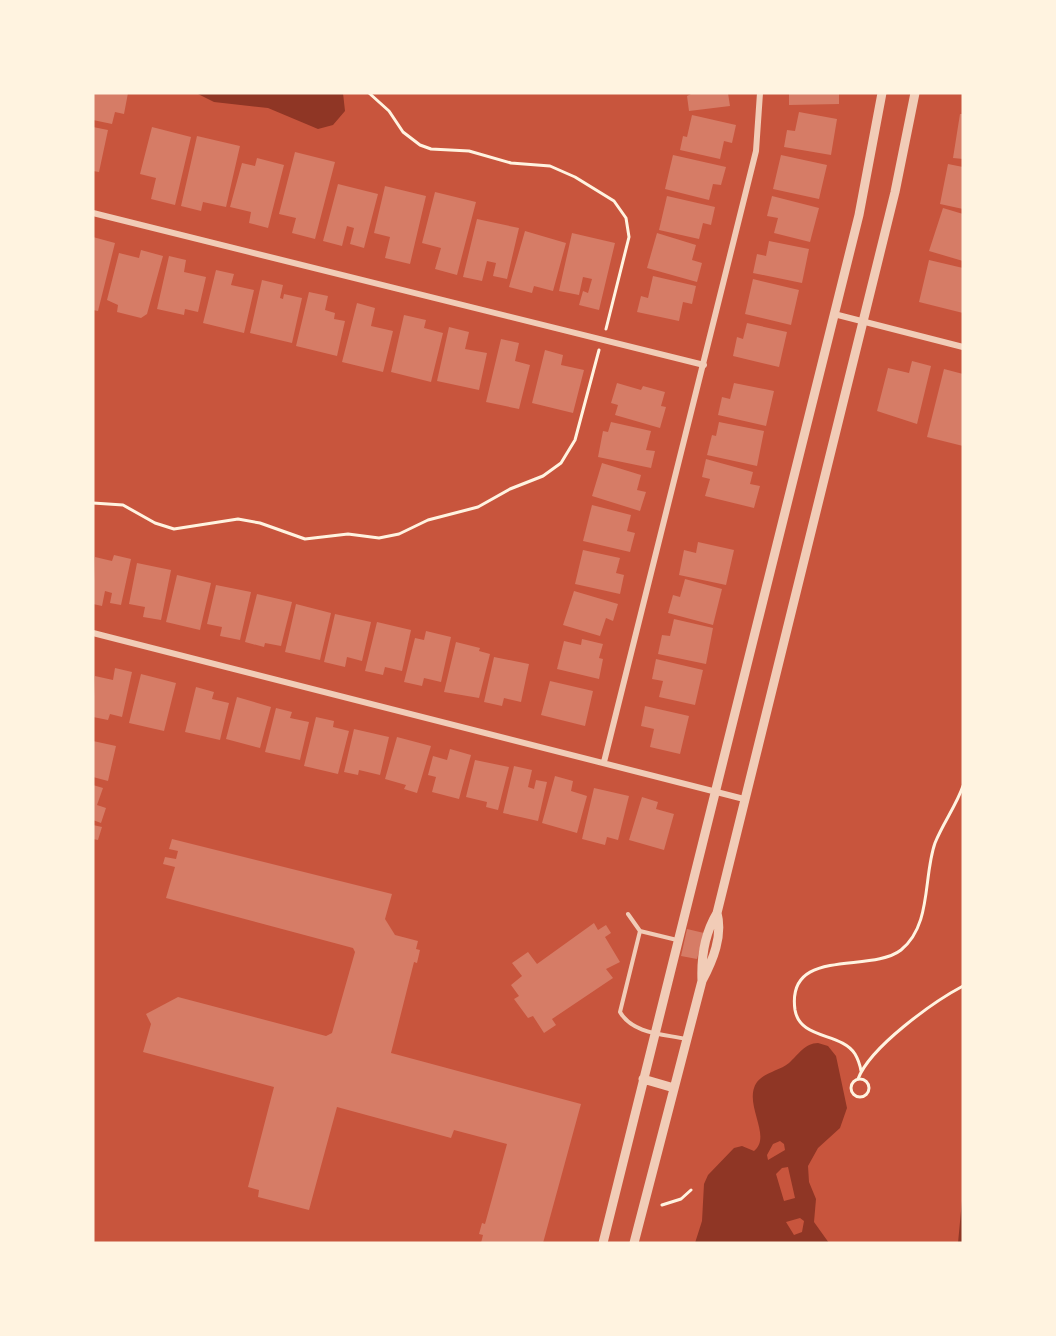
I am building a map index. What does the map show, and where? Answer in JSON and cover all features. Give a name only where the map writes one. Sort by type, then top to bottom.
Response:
[{"type":"street","points":[[604,762],[756,151],[760,93]]},
{"type":"street","points":[[603,1243],[713,792],[834,314],[872,155],[882,93]]},
{"type":"street","points":[[634,1243],[702,981],[711,964],[721,928],[717,913],[895,192],[915,93]]},
{"type":"street","points":[[93,213],[704,365]]},
{"type":"street","points":[[834,314],[963,347]]},
{"type":"street","points":[[93,633],[604,762],[744,800]]},
{"type":"street","points":[[643,1079],[674,1088]]},
{"type":"lane","points":[[628,914],[640,931],[677,940]]},
{"type":"lane","points":[[640,931],[620,1012],[626,1021],[636,1028],[687,1039]]},
{"type":"path","points":[[93,503],[123,505],[164,528],[174,529],[249,519],[306,540],[348,534],[379,538],[399,534],[428,520],[478,507],[510,489],[543,476],[561,463],[575,440],[602,340],[628,237],[626,218],[614,201],[575,177],[550,166],[511,163],[469,151],[425,147],[409,138],[389,111],[369,93]]},
{"type":"path","points":[[861,1071],[857,1057],[850,1048],[802,1025],[795,1010],[797,990],[808,973],[816,968],[837,963],[878,960],[906,946],[922,911],[935,844],[962,788]]},
{"type":"path","points":[[858,1079],[867,1082],[869,1088],[861,1097],[855,1096],[850,1089],[851,1084],[858,1079],[867,1060],[942,997],[963,986]]},
{"type":"path","points":[[662,1204],[681,1199],[691,1190]]},
{"type":"shaded area","points":[[196,93],[343,93],[345,111],[333,125],[318,129],[268,108],[214,102]]},
{"type":"shaded area","points":[[813,1044],[828,1046],[836,1056],[847,1108],[840,1128],[818,1148],[808,1166],[809,1182],[816,1199],[814,1222],[829,1243],[695,1243],[702,1221],[704,1184],[708,1175],[734,1148],[742,1146],[754,1151],[759,1145],[759,1128],[753,1100],[753,1090],[757,1082],[785,1066],[805,1047]],"holes":[[[780,1141],[784,1144],[785,1150],[768,1160],[767,1155],[773,1144]],[[788,1167],[795,1198],[784,1201],[776,1174],[782,1168]],[[800,1218],[804,1221],[802,1232],[794,1235],[786,1222]]]},
{"type":"shaded area","points":[[963,1190],[963,1243],[958,1243]]},
{"type":"building","points":[[93,93],[128,93],[124,114],[115,112],[112,124],[93,120]]},
{"type":"building","points":[[693,93],[728,93],[730,106],[689,111],[687,96]]},
{"type":"building","points":[[789,93],[839,93],[839,104],[789,105]]},
{"type":"building","points":[[799,112],[837,119],[831,155],[784,147],[787,130],[795,131]]},
{"type":"building","points":[[960,114],[963,114],[963,159],[953,158]]},
{"type":"building","points":[[692,115],[736,125],[732,143],[724,141],[720,159],[680,150],[683,136],[687,137]]},
{"type":"building","points":[[93,127],[108,130],[99,172],[93,171]]},
{"type":"building","points":[[152,127],[191,137],[175,205],[151,199],[156,178],[140,174]]},
{"type":"building","points":[[197,136],[240,146],[226,207],[203,202],[201,211],[181,206]]},
{"type":"building","points":[[295,152],[335,162],[315,239],[292,233],[296,218],[279,214]]},
{"type":"building","points":[[673,155],[726,167],[721,185],[713,184],[709,200],[665,189]]},
{"type":"building","points":[[781,155],[827,165],[819,199],[773,189]]},
{"type":"building","points":[[257,158],[284,165],[268,228],[249,223],[251,212],[230,207],[242,163],[255,166]]},
{"type":"building","points":[[948,164],[963,167],[963,209],[940,204]]},
{"type":"building","points":[[338,184],[378,194],[364,248],[350,244],[354,228],[347,226],[342,246],[323,241]]},
{"type":"building","points":[[385,186],[426,196],[410,264],[385,258],[390,237],[374,233]]},
{"type":"building","points":[[435,192],[476,202],[457,275],[435,269],[441,248],[422,243]]},
{"type":"building","points":[[667,196],[715,207],[711,225],[703,223],[699,239],[659,230]]},
{"type":"building","points":[[772,196],[819,208],[810,242],[774,233],[778,218],[767,216]]},
{"type":"building","points":[[943,208],[963,214],[963,261],[929,251]]},
{"type":"building","points":[[477,219],[519,228],[507,279],[493,276],[496,263],[487,261],[482,281],[463,277]]},
{"type":"building","points":[[525,231],[566,243],[553,291],[534,286],[532,293],[509,287]]},
{"type":"building","points":[[572,233],[615,243],[599,310],[579,305],[583,291],[588,293],[592,279],[583,277],[579,295],[559,291]]},
{"type":"building","points":[[657,233],[696,245],[692,260],[702,263],[697,282],[647,268]]},
{"type":"building","points":[[93,237],[115,243],[98,311],[93,310]]},
{"type":"building","points":[[769,241],[809,249],[802,283],[753,273],[757,254],[766,256]]},
{"type":"building","points":[[141,250],[163,256],[147,314],[141,318],[117,312],[118,305],[107,300],[119,253],[139,258]]},
{"type":"building","points":[[169,256],[186,260],[184,272],[206,277],[198,312],[185,309],[184,315],[157,309]]},
{"type":"building","points":[[929,260],[963,268],[963,313],[919,302]]},
{"type":"building","points":[[216,270],[234,274],[231,285],[254,290],[244,333],[203,323]]},
{"type":"building","points":[[653,276],[696,286],[692,304],[683,302],[679,321],[637,312],[641,296],[648,298]]},
{"type":"building","points":[[753,279],[799,290],[791,325],[745,314]]},
{"type":"building","points":[[262,280],[283,285],[280,298],[283,299],[284,294],[302,298],[292,343],[250,333]]},
{"type":"building","points":[[309,292],[328,296],[325,310],[335,313],[334,319],[345,321],[337,356],[296,346]]},
{"type":"building","points":[[357,303],[375,308],[371,326],[393,331],[383,372],[342,362]]},
{"type":"building","points":[[404,315],[426,320],[424,328],[443,333],[431,382],[391,372]]},
{"type":"building","points":[[747,323],[787,332],[779,367],[733,356],[737,337],[743,339]]},
{"type":"building","points":[[449,327],[469,332],[465,349],[487,353],[479,390],[437,381]]},
{"type":"building","points":[[501,339],[519,343],[515,361],[530,365],[519,409],[486,402]]},
{"type":"building","points":[[545,350],[563,355],[561,365],[584,370],[573,413],[532,403]]},
{"type":"building","points":[[912,361],[931,366],[917,424],[877,411],[888,368],[909,373]]},
{"type":"building","points":[[944,369],[963,374],[963,446],[927,437]]},
{"type":"building","points":[[617,383],[641,390],[643,386],[665,392],[661,406],[666,407],[660,428],[615,415],[618,405],[611,403]]},
{"type":"building","points":[[734,383],[774,391],[766,426],[718,415],[722,397],[730,399]]},
{"type":"building","points":[[611,422],[651,431],[646,450],[655,451],[651,468],[598,457],[603,431],[608,432]]},
{"type":"building","points":[[719,422],[764,431],[757,466],[707,455],[712,435],[716,436]]},
{"type":"building","points":[[706,459],[753,472],[750,484],[760,486],[754,508],[705,496],[710,479],[702,477]]},
{"type":"building","points":[[602,463],[641,475],[637,490],[646,492],[640,511],[592,496]]},
{"type":"building","points":[[592,505],[631,515],[627,531],[635,533],[630,552],[583,541]]},
{"type":"building","points":[[698,542],[734,550],[726,585],[679,575],[684,550],[696,553]]},
{"type":"building","points":[[583,550],[620,558],[616,573],[624,575],[620,594],[575,584]]},
{"type":"building","points":[[114,555],[131,559],[121,605],[110,603],[112,593],[105,591],[102,606],[93,604],[95,557],[112,561]]},
{"type":"building","points":[[137,563],[171,570],[161,620],[143,617],[145,607],[129,604]]},
{"type":"building","points":[[177,575],[211,583],[200,630],[166,622]]},
{"type":"building","points":[[685,579],[722,589],[713,625],[668,613],[673,595],[680,597]]},
{"type":"building","points":[[216,585],[251,592],[240,640],[220,636],[222,627],[207,624]]},
{"type":"building","points":[[574,591],[618,604],[613,621],[606,618],[600,636],[563,625]]},
{"type":"building","points":[[257,594],[292,602],[281,646],[265,643],[264,647],[245,642]]},
{"type":"building","points":[[296,604],[331,613],[320,660],[285,652]]},
{"type":"building","points":[[335,614],[371,622],[362,661],[347,657],[345,667],[324,662]]},
{"type":"building","points":[[674,619],[713,628],[706,664],[658,654],[662,635],[670,636]]},
{"type":"building","points":[[377,622],[411,630],[402,671],[385,667],[383,675],[365,671]]},
{"type":"building","points":[[426,631],[451,637],[441,682],[424,678],[422,686],[404,682],[415,638],[424,640]]},
{"type":"building","points":[[582,639],[603,644],[599,658],[603,659],[599,679],[557,669],[564,641],[581,645]]},
{"type":"building","points":[[456,642],[480,648],[479,651],[490,654],[479,698],[444,692]]},
{"type":"building","points":[[494,657],[529,664],[521,702],[504,698],[502,706],[484,702]]},
{"type":"building","points":[[656,659],[703,670],[695,705],[659,697],[663,681],[652,679]]},
{"type":"building","points":[[115,668],[132,672],[122,717],[110,714],[108,720],[93,717],[95,676],[113,680]]},
{"type":"building","points":[[141,674],[176,683],[164,731],[129,723]]},
{"type":"building","points":[[550,681],[593,691],[585,726],[541,715]]},
{"type":"building","points":[[196,687],[214,692],[212,699],[229,703],[220,740],[185,732]]},
{"type":"building","points":[[237,697],[271,707],[260,748],[226,739]]},
{"type":"building","points":[[645,706],[689,716],[680,754],[650,747],[654,729],[641,726]]},
{"type":"building","points":[[276,708],[292,712],[290,718],[309,722],[300,760],[265,752]]},
{"type":"building","points":[[316,717],[334,721],[333,727],[349,731],[338,774],[304,766]]},
{"type":"building","points":[[354,729],[389,737],[380,775],[359,770],[358,775],[344,772]]},
{"type":"building","points":[[397,737],[431,746],[417,793],[404,789],[406,785],[385,779]]},
{"type":"building","points":[[93,741],[116,746],[108,781],[93,777]]},
{"type":"building","points":[[450,749],[471,755],[459,799],[432,792],[436,777],[428,775],[433,756],[447,760]]},
{"type":"building","points":[[475,760],[509,767],[498,810],[486,807],[487,802],[466,797]]},
{"type":"building","points":[[514,766],[532,770],[528,787],[534,789],[536,780],[547,782],[538,821],[503,813]]},
{"type":"building","points":[[555,776],[573,781],[571,791],[587,796],[577,833],[542,823]]},
{"type":"building","points":[[93,785],[103,788],[97,805],[106,808],[101,823],[93,820]]},
{"type":"building","points":[[594,788],[629,796],[618,840],[607,837],[605,845],[582,839]]},
{"type":"building","points":[[642,797],[658,802],[656,809],[674,814],[664,850],[629,840]]},
{"type":"building","points":[[93,825],[102,827],[98,840],[93,839]]},
{"type":"building","points":[[172,839],[392,894],[385,919],[395,935],[418,941],[416,949],[420,950],[417,963],[414,962],[391,1053],[581,1104],[543,1243],[481,1243],[483,1235],[479,1234],[482,1223],[485,1224],[507,1144],[454,1130],[451,1138],[337,1107],[309,1210],[258,1197],[259,1190],[248,1187],[274,1087],[143,1052],[151,1024],[146,1014],[178,997],[326,1036],[332,1033],[355,952],[353,948],[166,898],[175,867],[163,864],[165,857],[176,859],[178,851],[169,849]]},
{"type":"building","points":[[594,923],[598,930],[606,925],[611,933],[605,937],[620,962],[606,969],[613,978],[552,1019],[556,1025],[544,1033],[533,1016],[528,1018],[514,999],[519,996],[511,985],[522,976],[512,963],[528,952],[537,964]]},
{"type":"building","points":[[687,929],[704,933],[697,959],[681,956]]}]
